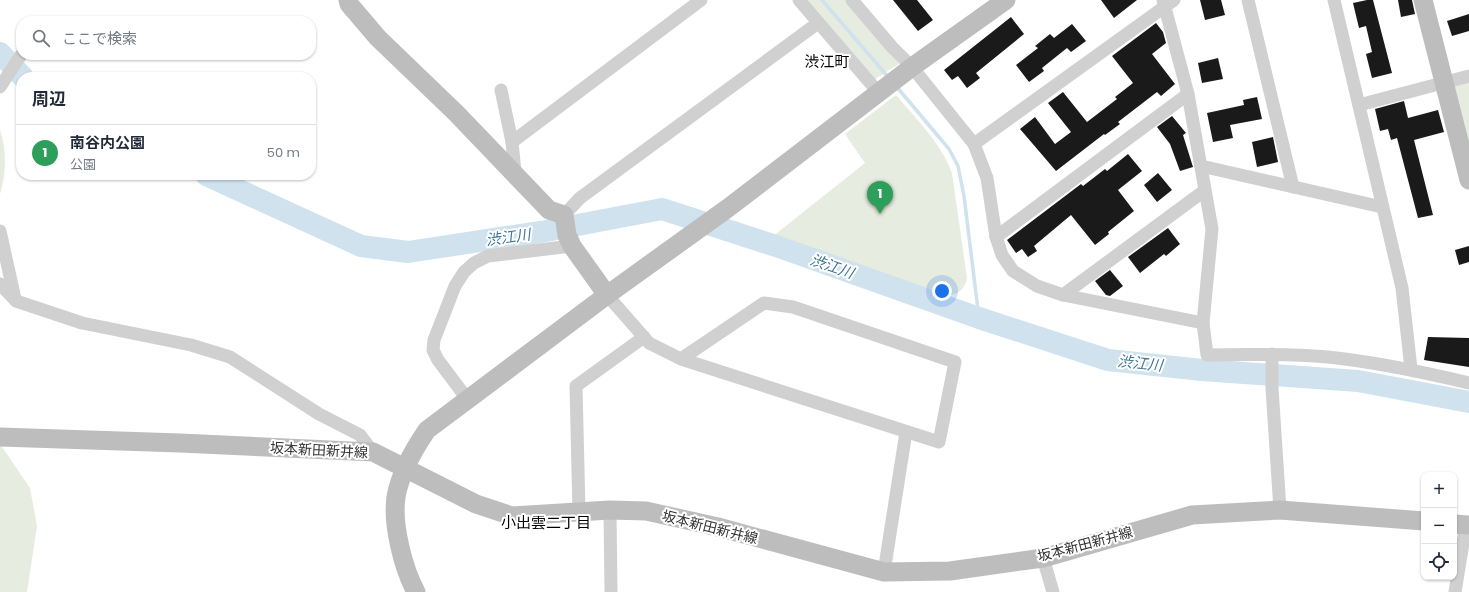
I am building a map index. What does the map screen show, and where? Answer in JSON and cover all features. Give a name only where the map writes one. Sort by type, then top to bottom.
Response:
[{"type":"street","points":[[348,0],[349,4],[378,38],[515,172],[549,210],[564,214]]},
{"type":"street","points":[[512,142],[701,0]]},
{"type":"street","points":[[799,0],[881,92]]},
{"type":"street","points":[[852,0],[892,46],[908,70],[974,144],[987,178],[996,237],[1002,255],[1013,271],[1037,286],[1063,295],[1203,323]]},
{"type":"street","points":[[416,592],[410,581],[400,552],[396,522],[396,497],[414,449],[427,430],[607,295],[728,208],[908,70],[1006,0]]},
{"type":"street","points":[[1248,0],[1292,187]]},
{"type":"street","points":[[1334,0],[1402,288],[1411,369]]},
{"type":"street","points":[[1423,0],[1469,180]]},
{"type":"street","points":[[974,144],[1168,3],[1188,94],[1204,191],[1212,229],[1203,323],[1207,355],[1271,358],[1329,357],[1411,369],[1469,383]]},
{"type":"street","points":[[564,214],[580,198],[818,23]]},
{"type":"street","points":[[3,82],[18,60]]},
{"type":"street","points":[[1358,104],[1469,76]]},
{"type":"street","points":[[501,90],[512,142],[515,172]]},
{"type":"street","points":[[996,237],[1188,94]]},
{"type":"street","points":[[1201,166],[1382,207]]},
{"type":"street","points":[[1063,295],[1204,191]]},
{"type":"street","points":[[564,214],[570,241],[607,295],[649,343],[681,359],[939,442],[955,362],[794,307],[764,303],[681,359]]},
{"type":"street","points":[[0,231],[16,301]]},
{"type":"street","points":[[468,400],[438,360],[433,350],[434,340],[455,286],[464,272],[474,263],[488,256],[570,241]]},
{"type":"street","points":[[0,284],[16,301],[82,322],[191,345],[230,357],[320,414],[360,435],[373,452]]},
{"type":"street","points":[[579,512],[576,386],[644,337]]},
{"type":"street","points":[[1271,358],[1280,510]]},
{"type":"street","points":[[884,572],[906,432]]},
{"type":"street","name":"坂本新田新井線","points":[[0,437],[180,442],[373,452],[476,504],[512,516],[610,510],[646,511],[711,526],[884,572],[950,571],[1043,558],[1192,515],[1280,510],[1421,521]]},
{"type":"street","points":[[610,510],[611,592]]},
{"type":"street","points":[[1455,592],[1463,524]]},
{"type":"street","points":[[1043,558],[1053,592]]},
{"type":"shaded area","points":[[807,0],[857,0],[899,64],[875,79]]},
{"type":"shaded area","points":[[1469,82],[1469,162],[1450,86]]},
{"type":"shaded area","points":[[896,95],[935,141],[952,173],[967,278],[962,290],[952,295],[943,297],[772,237],[865,163],[845,134]]},
{"type":"shaded area","points":[[0,130],[4,145],[5,162],[4,179],[0,194]]},
{"type":"shaded area","points":[[0,444],[30,488],[37,526],[27,592],[0,592]]},
{"type":"building","points":[[893,0],[917,0],[933,20],[918,31]]},
{"type":"building","points":[[1101,0],[1137,0],[1114,18]]},
{"type":"building","points":[[1200,0],[1221,0],[1225,15],[1205,20]]},
{"type":"building","points":[[1373,0],[1392,73],[1372,78],[1366,54],[1372,52],[1366,26],[1359,28],[1353,3]]},
{"type":"building","points":[[1398,0],[1412,0],[1415,14],[1401,17]]},
{"type":"building","points":[[1469,14],[1469,31],[1452,36],[1447,21]]},
{"type":"building","points":[[1011,17],[1024,34],[976,73],[980,78],[967,88],[958,76],[952,80],[944,70]]},
{"type":"building","points":[[1156,23],[1163,32],[1166,43],[1152,54],[1175,84],[1161,96],[1157,92],[1118,122],[1120,124],[1105,135],[1104,134],[1056,171],[1020,129],[1035,117],[1055,144],[1071,132],[1048,103],[1063,92],[1087,122],[1117,99],[1115,97],[1133,83],[1112,56]]},
{"type":"building","points":[[1072,24],[1086,41],[1071,52],[1067,48],[1042,68],[1044,71],[1029,82],[1016,65],[1038,48],[1035,46],[1050,34],[1054,38]]},
{"type":"building","points":[[1218,58],[1223,79],[1202,83],[1198,63]]},
{"type":"building","points":[[1257,97],[1262,119],[1230,125],[1233,138],[1213,142],[1207,113],[1244,105],[1243,100]]},
{"type":"building","points":[[1404,101],[1408,118],[1438,110],[1444,132],[1414,140],[1433,215],[1418,218],[1397,138],[1391,140],[1388,129],[1380,131],[1375,109]]},
{"type":"building","points":[[1172,116],[1186,133],[1183,135],[1193,167],[1180,171],[1170,144],[1157,127]]},
{"type":"building","points":[[1273,137],[1278,162],[1257,167],[1252,142]]},
{"type":"building","points":[[1128,154],[1142,171],[1118,190],[1134,211],[1108,232],[1109,234],[1095,245],[1071,215],[1034,246],[1037,251],[1028,257],[1022,249],[1016,253],[1007,240],[1081,184],[1083,186],[1105,169],[1107,171]]},
{"type":"building","points":[[1158,173],[1172,190],[1157,202],[1144,185]]},
{"type":"building","points":[[1168,228],[1180,244],[1166,256],[1164,254],[1140,273],[1128,257]]},
{"type":"building","points":[[1469,246],[1469,262],[1459,265],[1455,250]]},
{"type":"building","points":[[1110,270],[1123,286],[1110,296],[1106,295],[1095,281]]},
{"type":"building","points":[[1428,337],[1469,338],[1469,367],[1424,360]]},
{"type":"waterway","points":[[822,0],[889,78]]},
{"type":"waterway","name":"渋江川","points":[[0,53],[18,72]]},
{"type":"waterway","points":[[896,86],[949,149],[958,166],[964,196],[979,318]]},
{"type":"waterway","name":"渋江川","points":[[217,180],[361,246],[408,252],[546,231],[662,209],[776,246],[979,318],[1108,360],[1202,370],[1358,381],[1469,402]]},
{"type":"place","name":"南谷内公園","points":[[880,214]]},
{"type":"district","name":"渋江町","points":[[827,61]]},
{"type":"district","name":"小出雲二丁目","points":[[546,522]]}]
